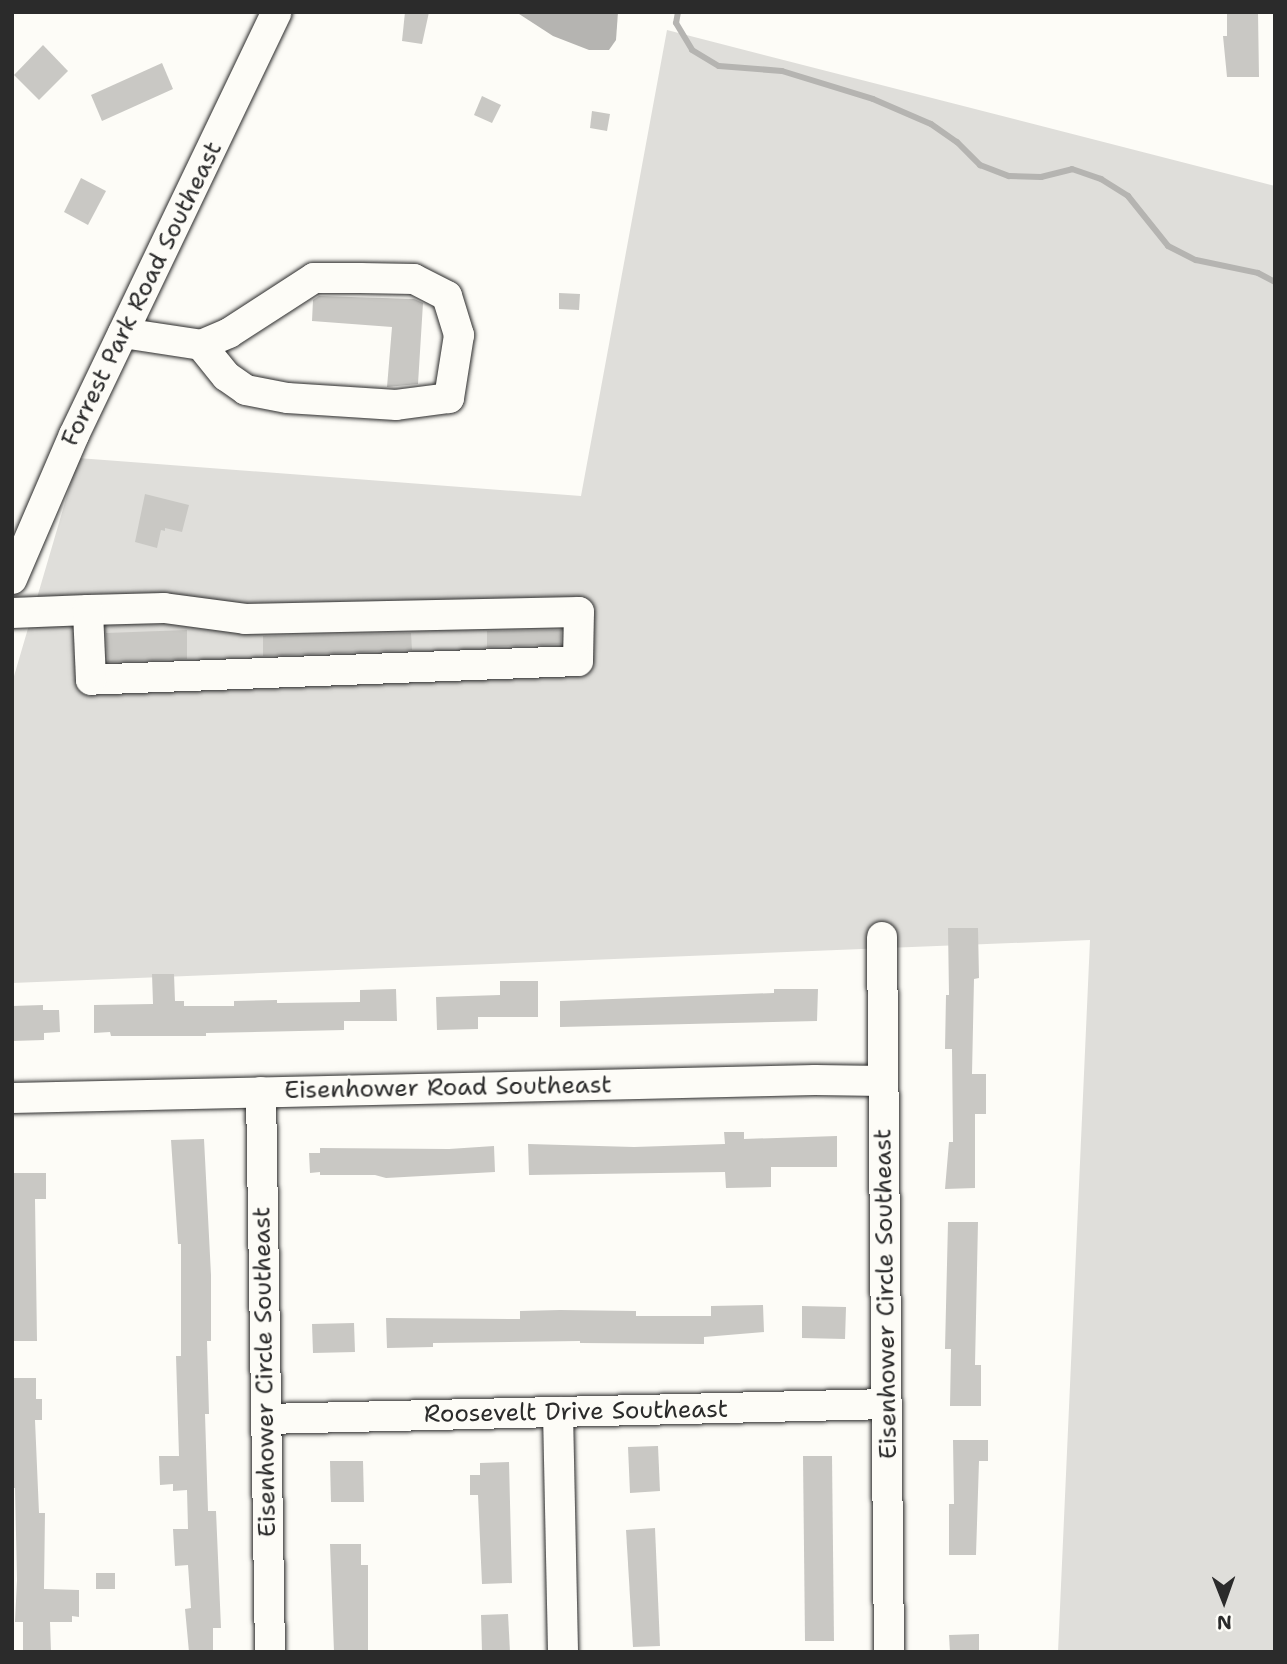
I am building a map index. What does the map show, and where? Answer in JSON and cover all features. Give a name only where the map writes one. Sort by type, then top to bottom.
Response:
[{"type":"street","name":"Forrest Park Road Southeast","points":[[12,579],[24,517],[74,435],[277,12]]},
{"type":"street","points":[[123,333],[201,345],[229,334],[314,278],[414,279],[447,296],[459,335],[450,398],[396,405],[287,398],[246,390],[226,376],[201,345]]},
{"type":"street","points":[[12,613],[88,610],[164,608],[245,619],[579,612],[578,661],[91,680],[88,610]]},
{"type":"street","name":"Eisenhower Circle Southeast","points":[[882,937],[889,1652]]},
{"type":"street","name":"Eisenhower Road Southeast","points":[[12,1098],[815,1080],[883,1081]]},
{"type":"street","name":"Eisenhower Circle Southeast","points":[[261,1092],[270,1652]]},
{"type":"street","name":"Roosevelt Drive Southeast","points":[[266,1419],[887,1404]]},
{"type":"street","points":[[558,1412],[564,1652]]},
{"type":"shaded area","points":[[516,12],[618,12],[616,40],[609,50],[589,50],[553,36]]},
{"type":"shaded area","points":[[667,30],[1275,186],[1275,1652],[1058,1652],[1090,940],[12,983],[12,683],[78,458],[581,496]]},
{"type":"building","points":[[405,12],[429,12],[422,44],[402,41]]},
{"type":"building","points":[[1227,12],[1258,12],[1259,77],[1227,77],[1223,36],[1227,36]]},
{"type":"building","points":[[43,45],[68,71],[39,100],[14,75]]},
{"type":"building","points":[[162,63],[173,89],[102,121],[91,95]]},
{"type":"building","points":[[482,96],[501,105],[492,123],[474,115]]},
{"type":"building","points":[[592,111],[610,114],[607,131],[590,128]]},
{"type":"building","points":[[81,178],[106,191],[88,225],[64,212]]},
{"type":"building","points":[[559,293],[580,294],[579,310],[559,309]]},
{"type":"building","points":[[319,296],[414,299],[423,303],[418,384],[387,387],[392,327],[312,321],[313,300]]},
{"type":"building","points":[[145,494],[189,505],[182,532],[165,528],[165,531],[161,530],[157,548],[135,542]]},
{"type":"building","points":[[187,630],[187,659],[108,662],[106,633]]},
{"type":"building","points":[[561,630],[561,644],[487,647],[487,631]]},
{"type":"building","points":[[411,633],[412,650],[263,656],[263,636]]},
{"type":"building","points":[[948,928],[978,928],[979,978],[974,979],[972,1074],[986,1074],[986,1114],[975,1114],[975,1188],[945,1189],[949,1142],[953,1142],[952,1049],[945,1049],[946,995],[949,995]]},
{"type":"building","points":[[152,974],[174,974],[175,1001],[184,1001],[184,1006],[234,1006],[234,1001],[277,1000],[277,1003],[360,1002],[360,990],[396,989],[397,1021],[344,1021],[344,1030],[206,1033],[206,1036],[111,1036],[110,1032],[94,1033],[94,1005],[153,1004]]},
{"type":"building","points":[[500,981],[538,981],[538,1017],[478,1017],[478,1029],[437,1030],[436,997],[500,995]]},
{"type":"building","points":[[774,989],[818,989],[817,1021],[560,1027],[560,1001],[774,993]]},
{"type":"building","points":[[43,1005],[43,1010],[59,1010],[60,1032],[44,1033],[44,1040],[12,1041],[12,1006]]},
{"type":"building","points":[[724,1132],[744,1132],[744,1139],[837,1136],[837,1167],[771,1167],[771,1187],[726,1188],[725,1172],[529,1175],[528,1144],[634,1147],[725,1144]]},
{"type":"building","points":[[204,1139],[211,1275],[211,1341],[207,1341],[209,1414],[205,1414],[208,1511],[216,1511],[221,1628],[213,1628],[213,1652],[189,1652],[185,1609],[191,1608],[188,1565],[175,1566],[173,1529],[188,1529],[187,1490],[173,1491],[173,1484],[160,1485],[159,1456],[179,1456],[176,1356],[181,1356],[181,1244],[178,1244],[171,1140]]},
{"type":"building","points":[[494,1146],[495,1172],[386,1178],[375,1175],[310,1173],[309,1153],[320,1153],[320,1148],[449,1149]]},
{"type":"building","points":[[12,1173],[46,1173],[46,1199],[35,1199],[37,1341],[12,1341]]},
{"type":"building","points":[[948,1222],[978,1222],[975,1365],[981,1365],[981,1406],[950,1406],[951,1349],[945,1349]]},
{"type":"building","points":[[763,1305],[764,1332],[704,1337],[704,1344],[580,1341],[433,1343],[433,1347],[387,1348],[386,1318],[520,1319],[520,1311],[560,1310],[636,1311],[636,1316],[711,1316],[711,1306]]},
{"type":"building","points":[[802,1306],[846,1307],[845,1339],[802,1338]]},
{"type":"building","points":[[354,1323],[355,1352],[313,1353],[312,1324]]},
{"type":"building","points":[[12,1378],[36,1378],[36,1399],[42,1399],[42,1420],[35,1420],[39,1513],[45,1513],[44,1589],[79,1590],[79,1617],[72,1616],[72,1622],[50,1622],[51,1652],[23,1652],[23,1622],[15,1622],[17,1580],[15,1488],[12,1488]]},
{"type":"building","points":[[953,1440],[988,1440],[988,1461],[979,1461],[976,1555],[949,1555],[949,1504],[954,1504]]},
{"type":"building","points":[[658,1446],[660,1491],[630,1493],[628,1447]]},
{"type":"building","points":[[803,1456],[832,1456],[834,1641],[805,1641]]},
{"type":"building","points":[[330,1461],[363,1461],[364,1502],[331,1502]]},
{"type":"building","points":[[509,1462],[512,1583],[482,1584],[478,1495],[470,1495],[470,1475],[480,1475],[480,1463]]},
{"type":"building","points":[[655,1528],[660,1646],[633,1647],[626,1530]]},
{"type":"building","points":[[330,1544],[361,1544],[361,1565],[368,1565],[368,1652],[334,1652]]},
{"type":"building","points":[[96,1573],[115,1573],[115,1589],[96,1589]]},
{"type":"building","points":[[508,1614],[510,1652],[482,1652],[481,1615]]},
{"type":"building","points":[[979,1634],[979,1652],[950,1652],[949,1635]]},
{"type":"waterway","points":[[678,12],[676,23],[692,50],[719,66],[782,71],[873,99],[931,124],[957,142],[980,165],[1009,176],[1041,177],[1072,169],[1101,179],[1128,196],[1168,246],[1196,260],[1258,273],[1275,282]]}]
